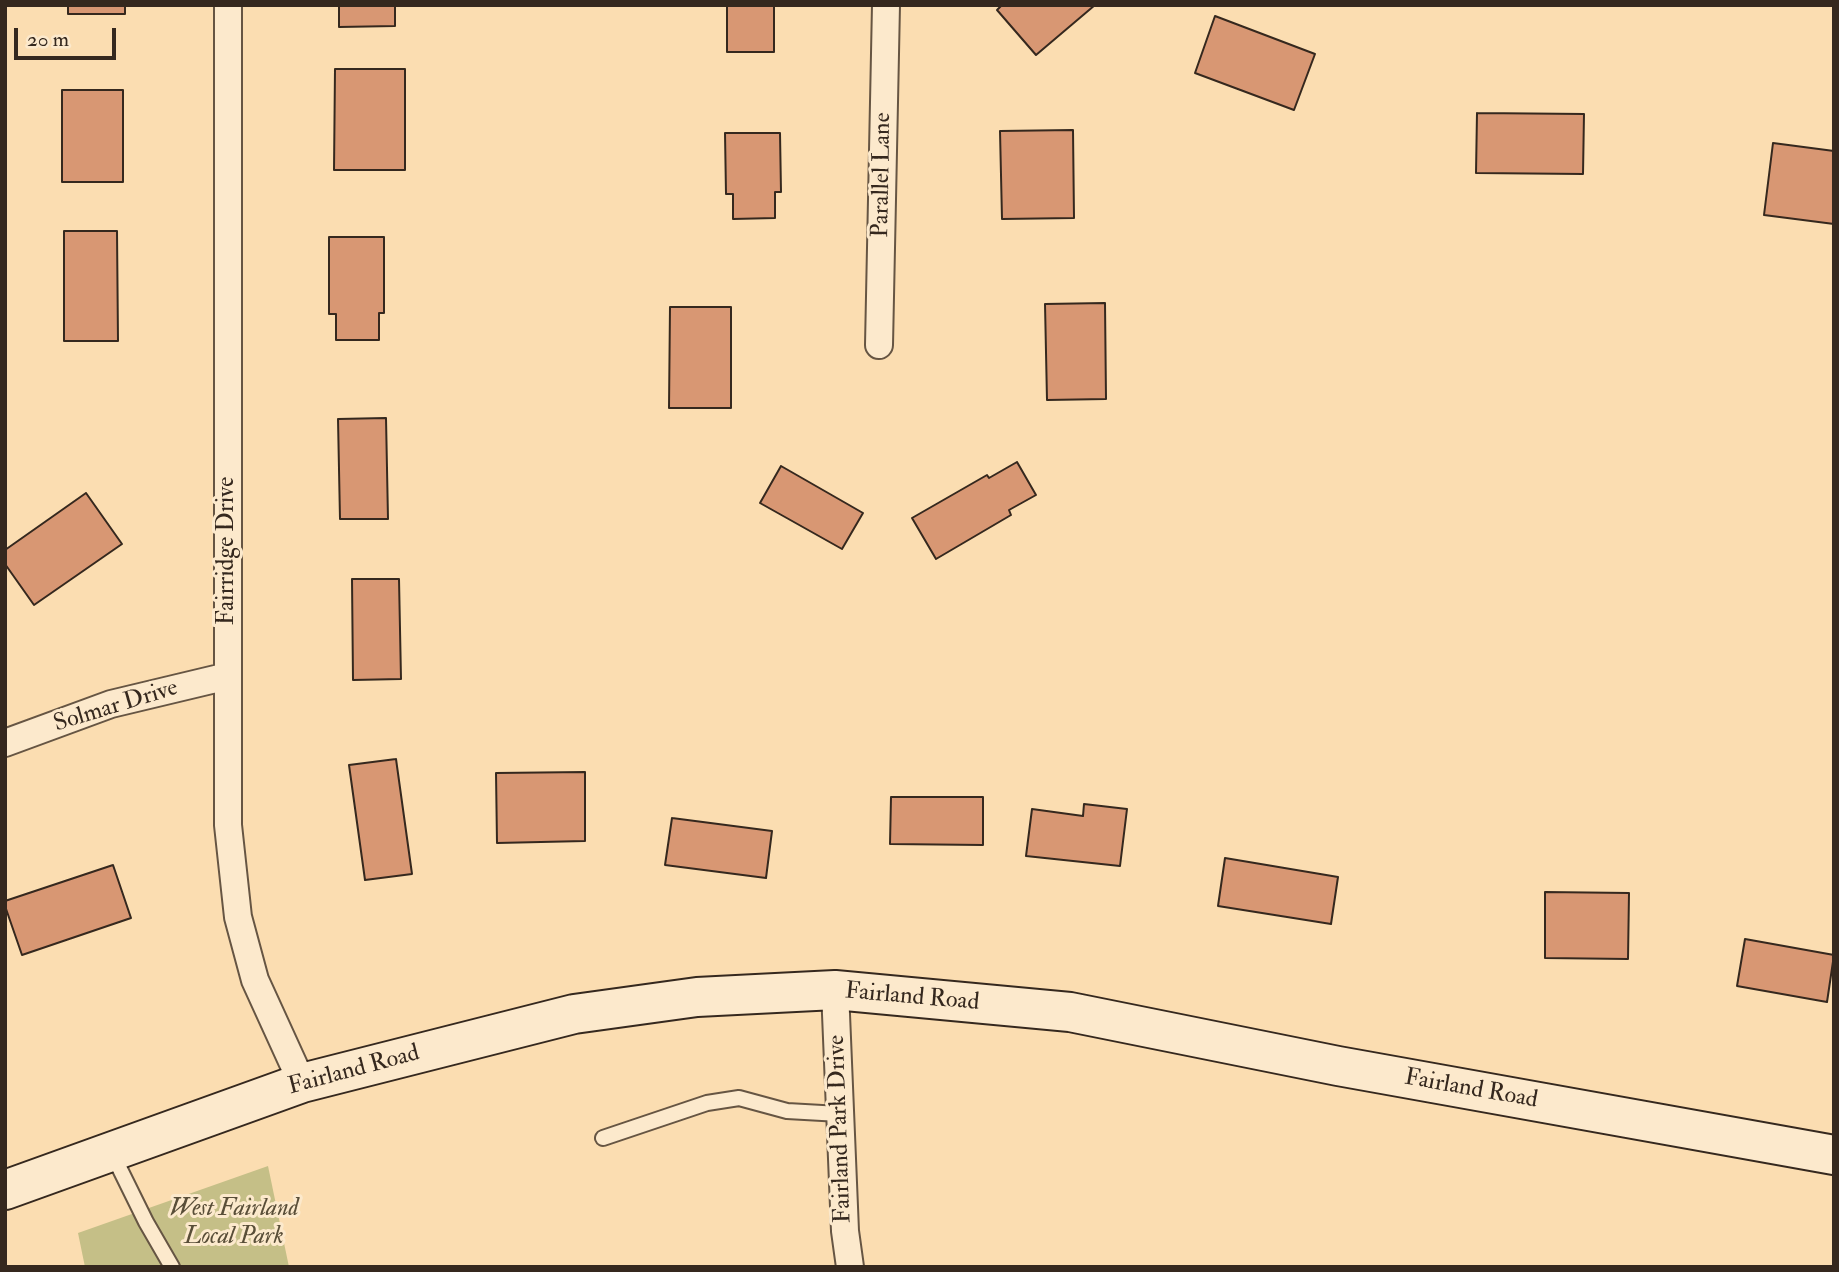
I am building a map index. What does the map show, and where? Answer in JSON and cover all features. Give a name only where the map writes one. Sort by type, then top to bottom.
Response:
[{"type":"main road","name":"Fairland Road","points":[[5,1191],[302,1083],[573,1014],[698,997],[835,990],[1070,1012],[1338,1066],[1834,1156]]},
{"type":"street","name":"Fairridge Drive","points":[[228,5],[228,825],[238,917],[255,980],[302,1083]]},
{"type":"street","name":"Parallel Lane","points":[[880,345],[886,5]]},
{"type":"street","name":"Solmar Drive","points":[[5,743],[111,704],[228,676]]},
{"type":"street","name":"Fairland Park Drive","points":[[835,990],[845,1231],[850,1267]]},
{"type":"lane","points":[[603,1138],[707,1103],[739,1098],[787,1111],[840,1114]]},
{"type":"lane","points":[[111,1152],[146,1222],[173,1267]]},
{"type":"green space","name":"West Fairland Local Park","points":[[268,1166],[289,1267],[85,1267],[78,1233]]},
{"type":"building","points":[[68,5],[125,5],[125,14],[68,14]]},
{"type":"building","points":[[339,5],[395,5],[395,26],[339,27]]},
{"type":"building","points":[[727,5],[774,5],[774,52],[727,52]]},
{"type":"building","points":[[1002,5],[1095,5],[1036,55],[997,10]]},
{"type":"building","points":[[1215,16],[1315,54],[1294,110],[1195,73]]},
{"type":"building","points":[[335,69],[405,69],[405,170],[334,170]]},
{"type":"building","points":[[62,90],[123,90],[123,182],[62,182]]},
{"type":"building","points":[[1477,113],[1584,114],[1583,174],[1476,173]]},
{"type":"building","points":[[1073,130],[1074,218],[1002,219],[1000,131]]},
{"type":"building","points":[[725,133],[780,133],[781,192],[775,192],[775,218],[733,219],[733,194],[726,194]]},
{"type":"building","points":[[1773,143],[1834,151],[1834,224],[1764,215]]},
{"type":"building","points":[[64,231],[117,231],[118,341],[64,341]]},
{"type":"building","points":[[329,237],[384,237],[384,313],[379,313],[379,340],[336,340],[336,314],[329,314]]},
{"type":"building","points":[[1105,303],[1106,399],[1047,400],[1045,304]]},
{"type":"building","points":[[670,307],[731,307],[731,408],[669,408]]},
{"type":"building","points":[[386,418],[388,519],[340,519],[338,419]]},
{"type":"building","points":[[1017,462],[1036,495],[1009,510],[1011,515],[936,559],[912,518],[987,475],[989,478]]},
{"type":"building","points":[[781,466],[863,513],[842,549],[760,503]]},
{"type":"building","points":[[86,493],[122,544],[34,605],[5,564],[5,550]]},
{"type":"building","points":[[352,579],[399,579],[401,679],[353,680]]},
{"type":"building","points":[[396,759],[412,874],[365,880],[349,765]]},
{"type":"building","points":[[585,772],[585,841],[497,843],[496,773]]},
{"type":"building","points":[[891,797],[983,797],[983,845],[890,844]]},
{"type":"building","points":[[1084,804],[1127,809],[1120,866],[1026,856],[1032,809],[1083,816]]},
{"type":"building","points":[[672,818],[772,831],[766,878],[665,865]]},
{"type":"building","points":[[1225,858],[1338,877],[1331,924],[1218,906]]},
{"type":"building","points":[[113,865],[131,918],[22,955],[5,901]]},
{"type":"building","points":[[1545,892],[1629,893],[1628,959],[1545,958]]},
{"type":"building","points":[[1745,939],[1834,955],[1827,1002],[1737,986]]}]
